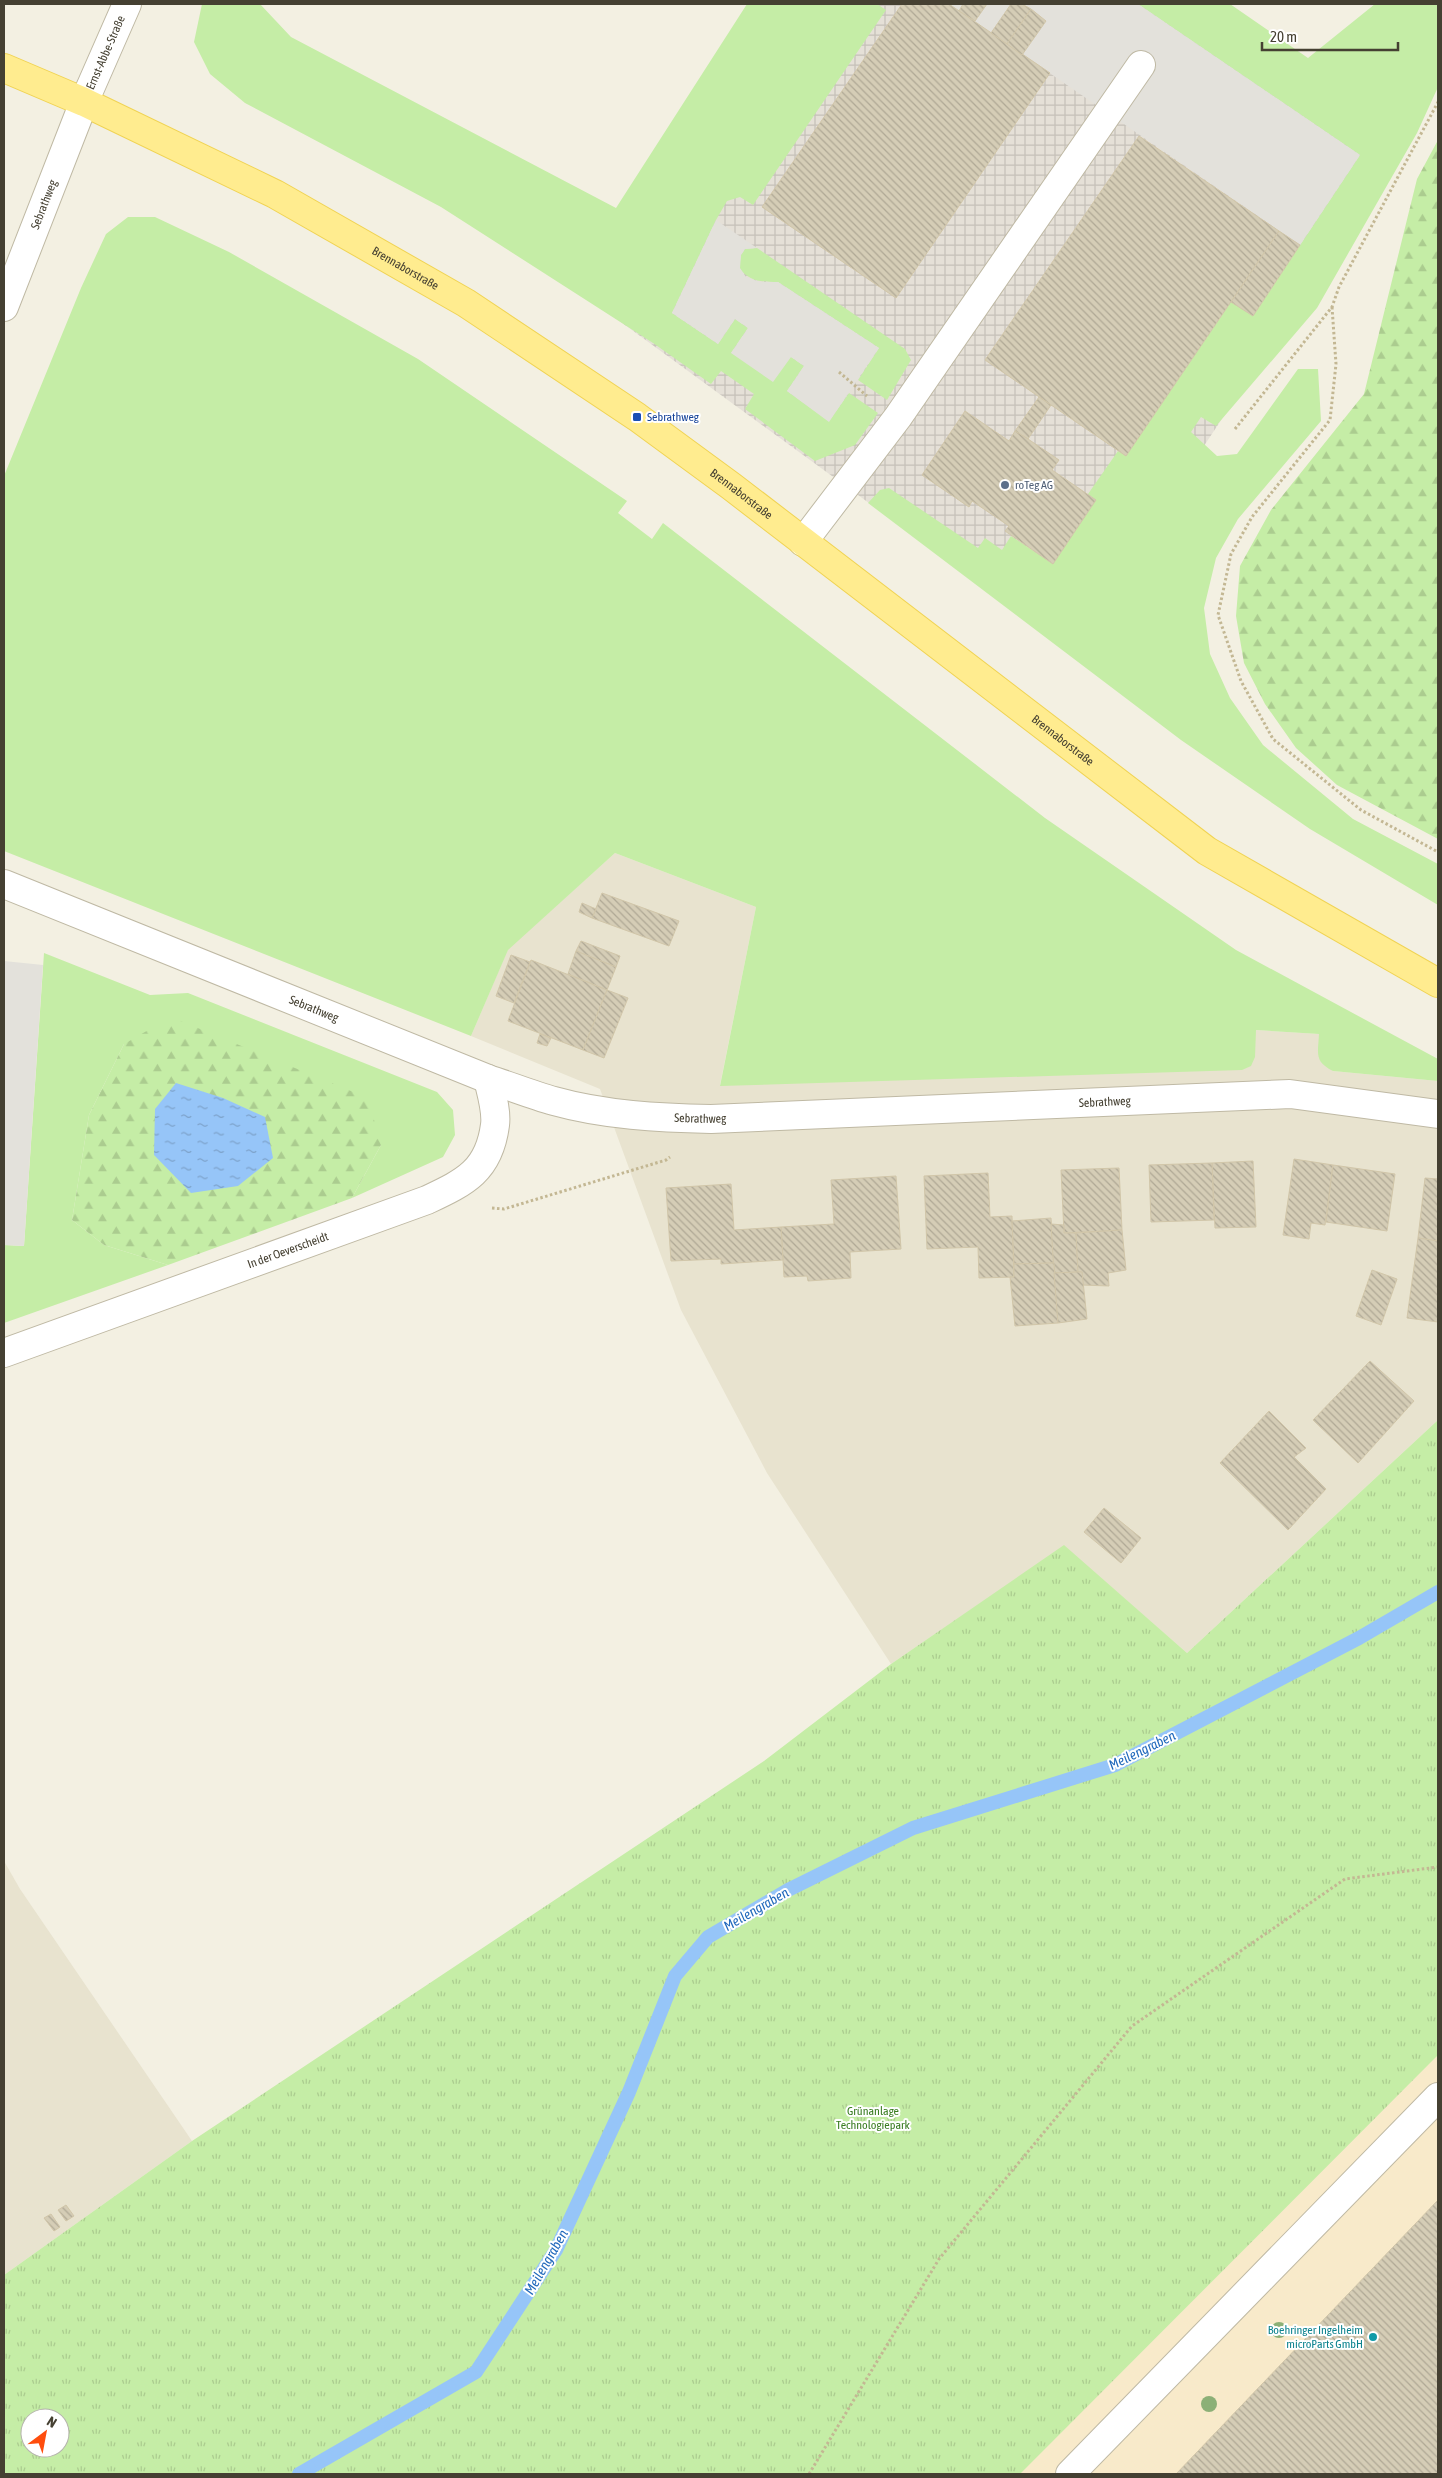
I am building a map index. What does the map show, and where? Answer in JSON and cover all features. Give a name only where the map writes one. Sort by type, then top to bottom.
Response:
[{"type":"main road","name":"Brennaborstraße","points":[[4,68],[84,102],[275,194],[466,303],[637,417],[731,486],[1207,851],[1438,983]]},
{"type":"street","name":"Ernst-Abbe-Straße","points":[[84,102],[127,4]]},
{"type":"street","points":[[803,542],[898,417],[1140,65]]},
{"type":"street","name":"Sebrathweg","points":[[4,307],[84,102]]},
{"type":"street","name":"Sebrathweg","points":[[4,884],[488,1079],[555,1102],[656,1118],[711,1119],[1290,1094],[1438,1114]]},
{"type":"street","name":"In der Oeverscheidt","points":[[4,1354],[426,1200],[463,1183],[484,1162],[496,1124],[488,1079]]},
{"type":"street","points":[[1070,2474],[1438,2097]]},
{"type":"path","points":[[1235,429],[1332,307],[1339,288],[1438,102]]},
{"type":"path","points":[[1332,307],[1336,364],[1330,420],[1248,524],[1231,554],[1218,615],[1241,680],[1274,739],[1361,810],[1438,852]]},
{"type":"path","points":[[840,372],[863,394]]},
{"type":"path","points":[[484,1207],[504,1209],[666,1160],[711,1119]]},
{"type":"path","points":[[809,2474],[940,2259],[1132,2026],[1345,1879],[1438,1867]]},
{"type":"shaded area","points":[[753,4],[1223,4],[1412,133],[1069,649],[573,287]]},
{"type":"shaded area","points":[[949,4],[1138,4],[1360,155],[1300,245]]},
{"type":"shaded area","points":[[716,220],[757,248],[745,249],[741,255],[740,268],[746,277],[760,282],[778,282],[879,348],[829,422],[787,391],[804,366],[791,357],[773,382],[731,353],[748,328],[735,319],[718,344],[672,313]]},
{"type":"shaded area","points":[[615,853],[756,907],[720,1085],[1255,1030],[1319,1034],[1333,1071],[1438,1081],[1438,1420],[1187,1653],[1064,1546],[891,1664],[767,1473],[681,1310],[600,1089],[471,1036],[508,949]]},
{"type":"shaded area","points":[[4,961],[43,965],[24,1246],[4,1245]]},
{"type":"shaded area","points":[[4,1861],[20,1889],[192,2141],[4,2275]]},
{"type":"shaded area","points":[[1438,2054],[1438,2474],[1014,2474]]},
{"type":"green space","points":[[202,4],[260,4],[291,37],[616,208],[747,4],[877,4],[886,10],[753,205],[740,197],[727,201],[672,313],[718,344],[735,319],[748,328],[731,353],[791,357],[804,366],[787,391],[829,421],[849,393],[878,413],[855,445],[815,461],[745,409],[754,394],[721,371],[711,384],[653,343],[441,207],[245,103],[210,74],[194,42]]},
{"type":"green space","points":[[1138,4],[1230,4],[1308,58],[1375,4],[1438,4],[1438,87],[1417,133],[1317,308],[1216,426],[1201,417],[1191,432],[1217,456],[1237,454],[1298,369],[1318,369],[1321,421],[1238,519],[1216,558],[1204,608],[1210,654],[1230,698],[1263,745],[1353,819],[1438,864],[1438,905],[1310,829],[1181,740],[868,503],[880,490],[889,488],[978,548],[985,538],[1002,550],[1011,536],[1053,564],[1096,500],[1088,494],[1118,451],[1126,456],[1231,302],[1253,316],[1360,155]]},
{"type":"green space","points":[[1438,140],[1438,839],[1337,785],[1296,748],[1265,704],[1244,663],[1236,616],[1240,566],[1271,510],[1364,394],[1417,179]]},
{"type":"green space","points":[[128,217],[155,217],[229,252],[418,359],[627,501],[618,513],[652,539],[663,523],[1045,818],[1236,950],[1438,1059],[1438,1081],[1333,1071],[1320,1060],[1318,1052],[1319,1034],[1256,1030],[1255,1057],[1251,1066],[1242,1070],[720,1086],[756,907],[615,853],[508,950],[471,1036],[4,851],[4,476],[81,288],[106,234]]},
{"type":"green space","points":[[757,248],[905,349],[911,360],[887,400],[858,380],[879,348],[778,282],[752,279],[743,273],[739,268],[741,255],[745,249]]},
{"type":"green space","points":[[44,953],[150,995],[188,993],[437,1092],[453,1110],[455,1135],[443,1157],[352,1198],[381,1145],[124,1044],[89,1115],[72,1220],[104,1245],[168,1265],[4,1323],[4,1245],[24,1246]]},
{"type":"green space","points":[[171,1017],[368,1098],[381,1145],[352,1198],[168,1265],[104,1245],[72,1220],[89,1115],[124,1044]]},
{"type":"green space","name":"Grünanlage Technologiepark","points":[[1438,1420],[1438,2055],[1020,2474],[4,2474],[4,2275],[192,2141],[764,1761],[891,1664],[1064,1545],[1187,1653]]},
{"type":"water","points":[[176,1083],[223,1098],[265,1117],[273,1158],[238,1186],[191,1193],[154,1155],[155,1109]]},
{"type":"building","points":[[902,4],[949,4],[1050,73],[896,298],[762,207]]},
{"type":"building","points":[[963,4],[987,4],[975,21],[959,11]]},
{"type":"building","points":[[1011,4],[1022,4],[1031,9],[1007,44],[991,33]]},
{"type":"building","points":[[1031,9],[1046,21],[1022,55],[1007,44]]},
{"type":"building","points":[[1139,136],[1279,231],[1126,456],[985,360]]},
{"type":"building","points":[[1279,231],[1300,245],[1253,316],[1231,302]]},
{"type":"building","points":[[1039,397],[1051,405],[1028,439],[1015,431]]},
{"type":"building","name":"roTeg AG","points":[[965,411],[1009,441],[1015,431],[1059,460],[1052,470],[1096,500],[1053,564],[1005,531],[1009,526],[972,501],[969,507],[922,475]]},
{"type":"building","points":[[602,893],[679,921],[669,946],[592,918]]},
{"type":"building","points":[[582,903],[596,909],[592,918],[579,912]]},
{"type":"building","points":[[581,941],[620,956],[616,967],[576,951]]},
{"type":"building","points":[[576,951],[616,967],[607,990],[568,974]]},
{"type":"building","points":[[511,955],[530,962],[514,1003],[496,996]]},
{"type":"building","points":[[531,960],[607,990],[583,1050],[508,1021]]},
{"type":"building","points":[[607,990],[628,998],[604,1058],[583,1050]]},
{"type":"building","points":[[540,1034],[551,1038],[547,1046],[537,1043]]},
{"type":"building","points":[[1294,1159],[1333,1165],[1325,1225],[1311,1223],[1309,1239],[1283,1235]]},
{"type":"building","points":[[1253,1161],[1256,1227],[1215,1228],[1212,1163]]},
{"type":"building","points":[[1212,1163],[1214,1220],[1151,1222],[1149,1165]]},
{"type":"building","points":[[1333,1165],[1395,1174],[1387,1231],[1326,1222]]},
{"type":"building","points":[[1119,1168],[1122,1230],[1064,1233],[1061,1170]]},
{"type":"building","points":[[988,1173],[990,1217],[1012,1216],[1014,1277],[979,1278],[978,1247],[927,1249],[924,1176]]},
{"type":"building","points":[[896,1176],[901,1249],[850,1252],[851,1278],[808,1281],[807,1276],[784,1277],[781,1227],[834,1224],[831,1180]]},
{"type":"building","points":[[1425,1178],[1438,1179],[1438,1241],[1418,1238]]},
{"type":"building","points":[[731,1184],[734,1230],[781,1227],[783,1260],[721,1264],[721,1259],[671,1261],[666,1188]]},
{"type":"building","points":[[1051,1218],[1054,1263],[1014,1264],[1012,1221]]},
{"type":"building","points":[[1051,1224],[1064,1225],[1064,1233],[1076,1233],[1078,1272],[1054,1273]]},
{"type":"building","points":[[1122,1230],[1126,1270],[1108,1273],[1109,1286],[1082,1285],[1082,1272],[1078,1272],[1076,1233]]},
{"type":"building","points":[[1418,1238],[1438,1241],[1438,1322],[1407,1318]]},
{"type":"building","points":[[1054,1263],[1058,1323],[1015,1326],[1010,1277],[1014,1277],[1014,1264]]},
{"type":"building","points":[[1372,1270],[1397,1279],[1381,1325],[1356,1316]]},
{"type":"building","points":[[1082,1272],[1087,1319],[1058,1323],[1054,1273]]},
{"type":"building","points":[[1370,1361],[1414,1401],[1358,1463],[1313,1420]]},
{"type":"building","points":[[1269,1411],[1306,1448],[1294,1457],[1326,1489],[1288,1530],[1220,1463]]},
{"type":"building","points":[[1104,1508],[1141,1538],[1121,1563],[1084,1532]]},
{"type":"building","name":"Boehringer Ingelheim microParts GmbH","points":[[1438,2200],[1438,2474],[1176,2474]]},
{"type":"building","points":[[66,2205],[74,2216],[66,2221],[58,2210]]},
{"type":"building","points":[[51,2214],[60,2227],[54,2231],[44,2218]]},
{"type":"waterway","name":"Meilengraben","points":[[299,2474],[476,2372],[556,2250],[629,2092],[675,1976],[708,1937],[788,1890],[913,1828],[1115,1765],[1359,1638],[1438,1592]]},
{"type":"place","name":"Sebrathweg","points":[[637,417]]},
{"type":"place","name":"roTeg AG","points":[[1005,485]]},
{"type":"place","name":"Boehringer Ingelheim microParts GmbH","points":[[1373,2337]]}]
